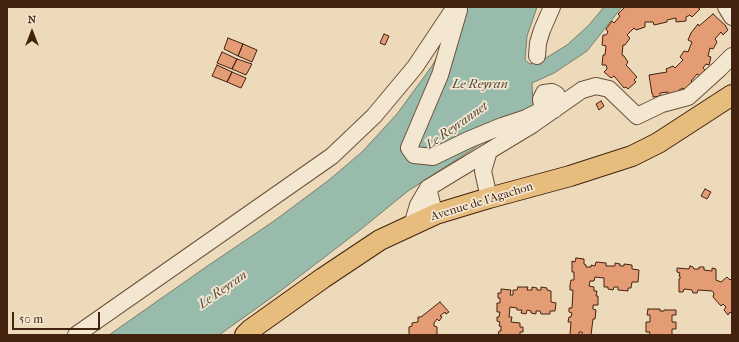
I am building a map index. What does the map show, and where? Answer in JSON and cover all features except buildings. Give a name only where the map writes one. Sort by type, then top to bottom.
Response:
[{"type":"main road","name":"Avenue de l'Agachon","points":[[245,335],[323,278],[380,240],[436,214],[570,176],[632,156],[658,143],[732,95]]},
{"type":"street","points":[[76,335],[332,156],[374,116],[415,66],[455,7]]},
{"type":"street","points":[[460,7],[440,75],[409,148],[414,155],[433,157],[468,140],[526,118],[540,111],[542,106],[541,99],[544,93],[552,92],[558,97],[554,110]]},
{"type":"street","points":[[537,56],[538,43],[552,7]]},
{"type":"street","points":[[726,7],[732,17]]},
{"type":"street","points":[[412,226],[418,205],[428,188],[532,125],[582,90],[596,86],[609,90],[637,116],[662,104],[688,97],[732,56]]},
{"type":"street","points":[[489,151],[483,171],[489,198]]},
{"type":"street","points":[[428,188],[436,214]]},
{"type":"water","name":"Le Reyran","points":[[464,7],[537,7],[527,36],[525,60],[530,64],[546,58],[567,45],[588,26],[604,7],[622,7],[587,51],[554,73],[532,83],[533,108],[514,125],[479,145],[408,191],[275,295],[219,335],[109,335],[274,221],[329,180],[362,152],[397,114],[432,66],[458,21]]},
{"type":"water label","name":"Le Reyrannet","points":[[457,126]]}]
